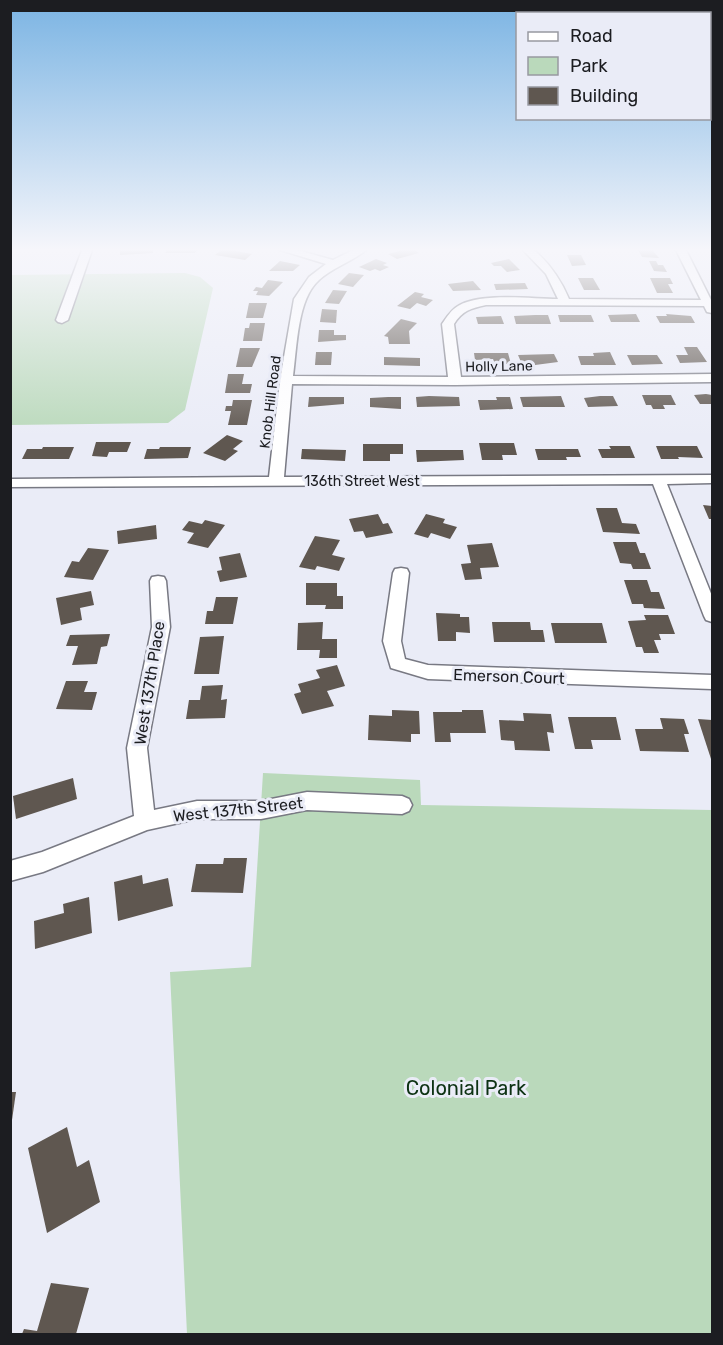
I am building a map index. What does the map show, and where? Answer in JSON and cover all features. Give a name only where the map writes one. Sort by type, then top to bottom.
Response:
[{"type":"street","points":[[62,320],[65,313]]},
{"type":"street","name":"Knob Hill Road","points":[[276,482],[286,380],[297,313]]},
{"type":"street","points":[[454,313],[448,324],[455,381]]},
{"type":"street","name":"Holly Lane","points":[[286,380],[712,378]]},
{"type":"street","points":[[658,479],[712,616]]},
{"type":"street","name":"136th Street West","points":[[10,483],[712,479]]},
{"type":"street","name":"Emerson Court","points":[[401,573],[392,640],[397,663],[428,672],[712,682]]},
{"type":"street","name":"West 137th Place","points":[[146,821],[137,748],[161,627],[158,581]]},
{"type":"street","name":"West 137th Street","points":[[10,871],[43,862],[146,821],[197,810],[261,810],[307,801],[402,805]]},
{"type":"green space","points":[[10,313],[207,313],[185,410],[168,423],[11,425]]},
{"type":"green space","name":"Colonial Park","points":[[263,773],[420,780],[421,805],[712,810],[712,1334],[187,1334],[170,972],[251,967]]},
{"type":"building","points":[[247,313],[264,313],[263,318],[246,318]]},
{"type":"building","points":[[321,313],[337,313],[336,323],[320,322]]},
{"type":"building","points":[[636,314],[640,322],[611,322],[608,315]]},
{"type":"building","points":[[666,314],[691,316],[695,323],[660,323],[656,316],[667,316]]},
{"type":"building","points":[[548,315],[551,324],[516,324],[514,316]]},
{"type":"building","points":[[558,315],[591,315],[594,322],[560,322]]},
{"type":"building","points":[[501,316],[504,324],[478,324],[476,317]]},
{"type":"building","points":[[401,319],[417,323],[409,331],[410,344],[389,344],[388,337],[384,336]]},
{"type":"building","points":[[250,323],[265,323],[262,341],[243,341],[245,328],[249,328]]},
{"type":"building","points":[[319,330],[334,330],[334,335],[346,335],[346,340],[318,342]]},
{"type":"building","points":[[684,347],[697,347],[707,362],[680,363],[676,355],[688,355]]},
{"type":"building","points":[[240,348],[260,348],[252,367],[236,367]]},
{"type":"building","points":[[316,352],[332,352],[331,365],[315,365]]},
{"type":"building","points":[[610,352],[616,365],[581,365],[578,356],[594,356],[593,353]]},
{"type":"building","points":[[474,353],[508,353],[511,364],[495,364],[493,359],[475,360]]},
{"type":"building","points":[[554,354],[558,362],[535,365],[534,362],[521,362],[518,355]]},
{"type":"building","points":[[627,355],[657,355],[663,364],[632,365]]},
{"type":"building","points":[[384,357],[420,358],[420,366],[384,365]]},
{"type":"building","points":[[228,374],[244,374],[242,384],[252,384],[250,393],[225,393]]},
{"type":"building","points":[[642,395],[671,395],[676,405],[663,405],[665,409],[653,409],[651,405],[646,405]]},
{"type":"building","points":[[694,395],[712,395],[712,404],[700,404]]},
{"type":"building","points":[[561,396],[565,407],[523,407],[520,397]]},
{"type":"building","points":[[613,396],[618,406],[588,407],[584,398]]},
{"type":"building","points":[[309,397],[344,397],[344,404],[308,407]]},
{"type":"building","points":[[401,397],[401,409],[370,407],[370,398]]},
{"type":"building","points":[[416,397],[459,397],[460,406],[417,407]]},
{"type":"building","points":[[496,397],[510,397],[513,409],[480,410],[478,400],[497,400]]},
{"type":"building","points":[[233,400],[252,400],[247,425],[228,425],[231,411],[225,411],[226,406],[232,406]]},
{"type":"building","points":[[227,435],[243,441],[233,449],[238,451],[225,461],[203,453]]},
{"type":"building","points":[[96,442],[131,442],[127,452],[109,452],[107,457],[92,456]]},
{"type":"building","points":[[479,443],[514,443],[517,455],[502,455],[503,460],[482,460]]},
{"type":"building","points":[[363,444],[403,444],[403,454],[390,454],[390,461],[363,461]]},
{"type":"building","points":[[609,446],[630,446],[635,458],[602,458],[598,449],[611,449]]},
{"type":"building","points":[[656,446],[697,446],[703,458],[661,459]]},
{"type":"building","points":[[43,447],[74,447],[69,459],[22,459],[27,449],[42,449]]},
{"type":"building","points":[[160,447],[191,447],[188,458],[144,459],[147,449],[159,449]]},
{"type":"building","points":[[302,449],[346,450],[345,461],[301,459]]},
{"type":"building","points":[[535,449],[578,449],[581,457],[566,457],[567,460],[538,460]]},
{"type":"building","points":[[416,450],[463,450],[464,460],[417,462]]},
{"type":"building","points":[[703,505],[712,506],[712,519],[709,519]]},
{"type":"building","points":[[596,508],[617,508],[622,523],[636,524],[640,534],[603,532]]},
{"type":"building","points":[[378,514],[383,524],[388,523],[393,533],[366,538],[363,531],[354,532],[349,519]]},
{"type":"building","points":[[426,514],[445,519],[443,523],[457,527],[450,539],[431,533],[428,538],[414,534]]},
{"type":"building","points":[[205,520],[225,525],[208,548],[187,543],[194,533],[182,530],[189,521],[202,524]]},
{"type":"building","points":[[156,525],[157,539],[118,544],[117,531]]},
{"type":"building","points":[[315,536],[340,540],[332,555],[345,558],[339,571],[317,566],[315,570],[299,567]]},
{"type":"building","points":[[613,542],[636,542],[640,553],[645,553],[651,569],[633,569],[631,564],[620,563]]},
{"type":"building","points":[[492,543],[499,567],[480,568],[482,579],[465,580],[461,564],[471,563],[467,545]]},
{"type":"building","points":[[88,548],[109,550],[93,580],[64,577],[72,561],[79,562]]},
{"type":"building","points":[[240,553],[247,577],[220,582],[217,571],[222,570],[219,557]]},
{"type":"building","points":[[624,580],[647,580],[651,592],[659,592],[665,609],[644,608],[643,604],[632,604]]},
{"type":"building","points":[[306,583],[337,583],[337,596],[343,596],[343,609],[325,609],[326,605],[306,605]]},
{"type":"building","points":[[91,591],[94,605],[80,608],[82,620],[61,625],[56,598]]},
{"type":"building","points":[[216,597],[238,597],[233,624],[205,624],[207,611],[213,611]]},
{"type":"building","points":[[436,613],[460,614],[460,617],[469,617],[470,633],[456,632],[456,641],[438,641]]},
{"type":"building","points":[[644,615],[668,615],[675,634],[659,634],[661,640],[654,640],[659,653],[644,653],[642,647],[636,647],[628,621],[646,620]]},
{"type":"building","points":[[323,622],[322,639],[337,639],[337,658],[319,658],[320,650],[297,650],[298,623]]},
{"type":"building","points":[[492,622],[530,622],[531,630],[543,630],[545,642],[494,642]]},
{"type":"building","points":[[551,623],[602,623],[607,643],[555,643]]},
{"type":"building","points":[[110,634],[107,646],[101,647],[97,664],[72,665],[78,646],[66,646],[70,635]]},
{"type":"building","points":[[224,636],[219,674],[194,674],[200,637]]},
{"type":"building","points":[[337,665],[345,686],[327,691],[334,706],[302,714],[294,694],[301,692],[298,684],[320,678],[316,670]]},
{"type":"building","points":[[66,681],[88,681],[84,692],[97,692],[92,710],[56,709]]},
{"type":"building","points":[[223,685],[221,700],[227,699],[225,718],[186,719],[189,700],[200,700],[202,686]]},
{"type":"building","points":[[392,710],[419,711],[420,734],[411,734],[411,742],[368,740],[369,715],[392,716]]},
{"type":"building","points":[[462,710],[483,710],[486,733],[450,733],[451,742],[435,742],[433,712],[462,712]]},
{"type":"building","points":[[523,713],[551,714],[554,733],[547,732],[550,751],[515,750],[514,741],[501,740],[499,720],[524,721]]},
{"type":"building","points":[[568,717],[616,717],[621,740],[591,740],[593,749],[575,749]]},
{"type":"building","points":[[660,718],[684,719],[689,734],[684,734],[689,752],[640,751],[635,729],[663,729]]},
{"type":"building","points":[[698,719],[712,720],[712,762]]},
{"type":"building","points":[[73,778],[77,799],[16,819],[13,796]]},
{"type":"building","points":[[224,858],[247,858],[243,893],[191,892],[196,864],[223,864]]},
{"type":"building","points":[[142,875],[143,884],[168,878],[173,906],[118,921],[114,882]]},
{"type":"building","points":[[89,897],[92,933],[35,949],[34,921],[64,913],[63,904]]},
{"type":"building","points":[[10,1092],[16,1092],[12,1120],[10,1120]]},
{"type":"building","points":[[67,1127],[77,1167],[89,1160],[100,1202],[47,1233],[28,1148]]},
{"type":"building","points":[[51,1283],[89,1288],[76,1334],[22,1334],[24,1329],[37,1331]]}]
